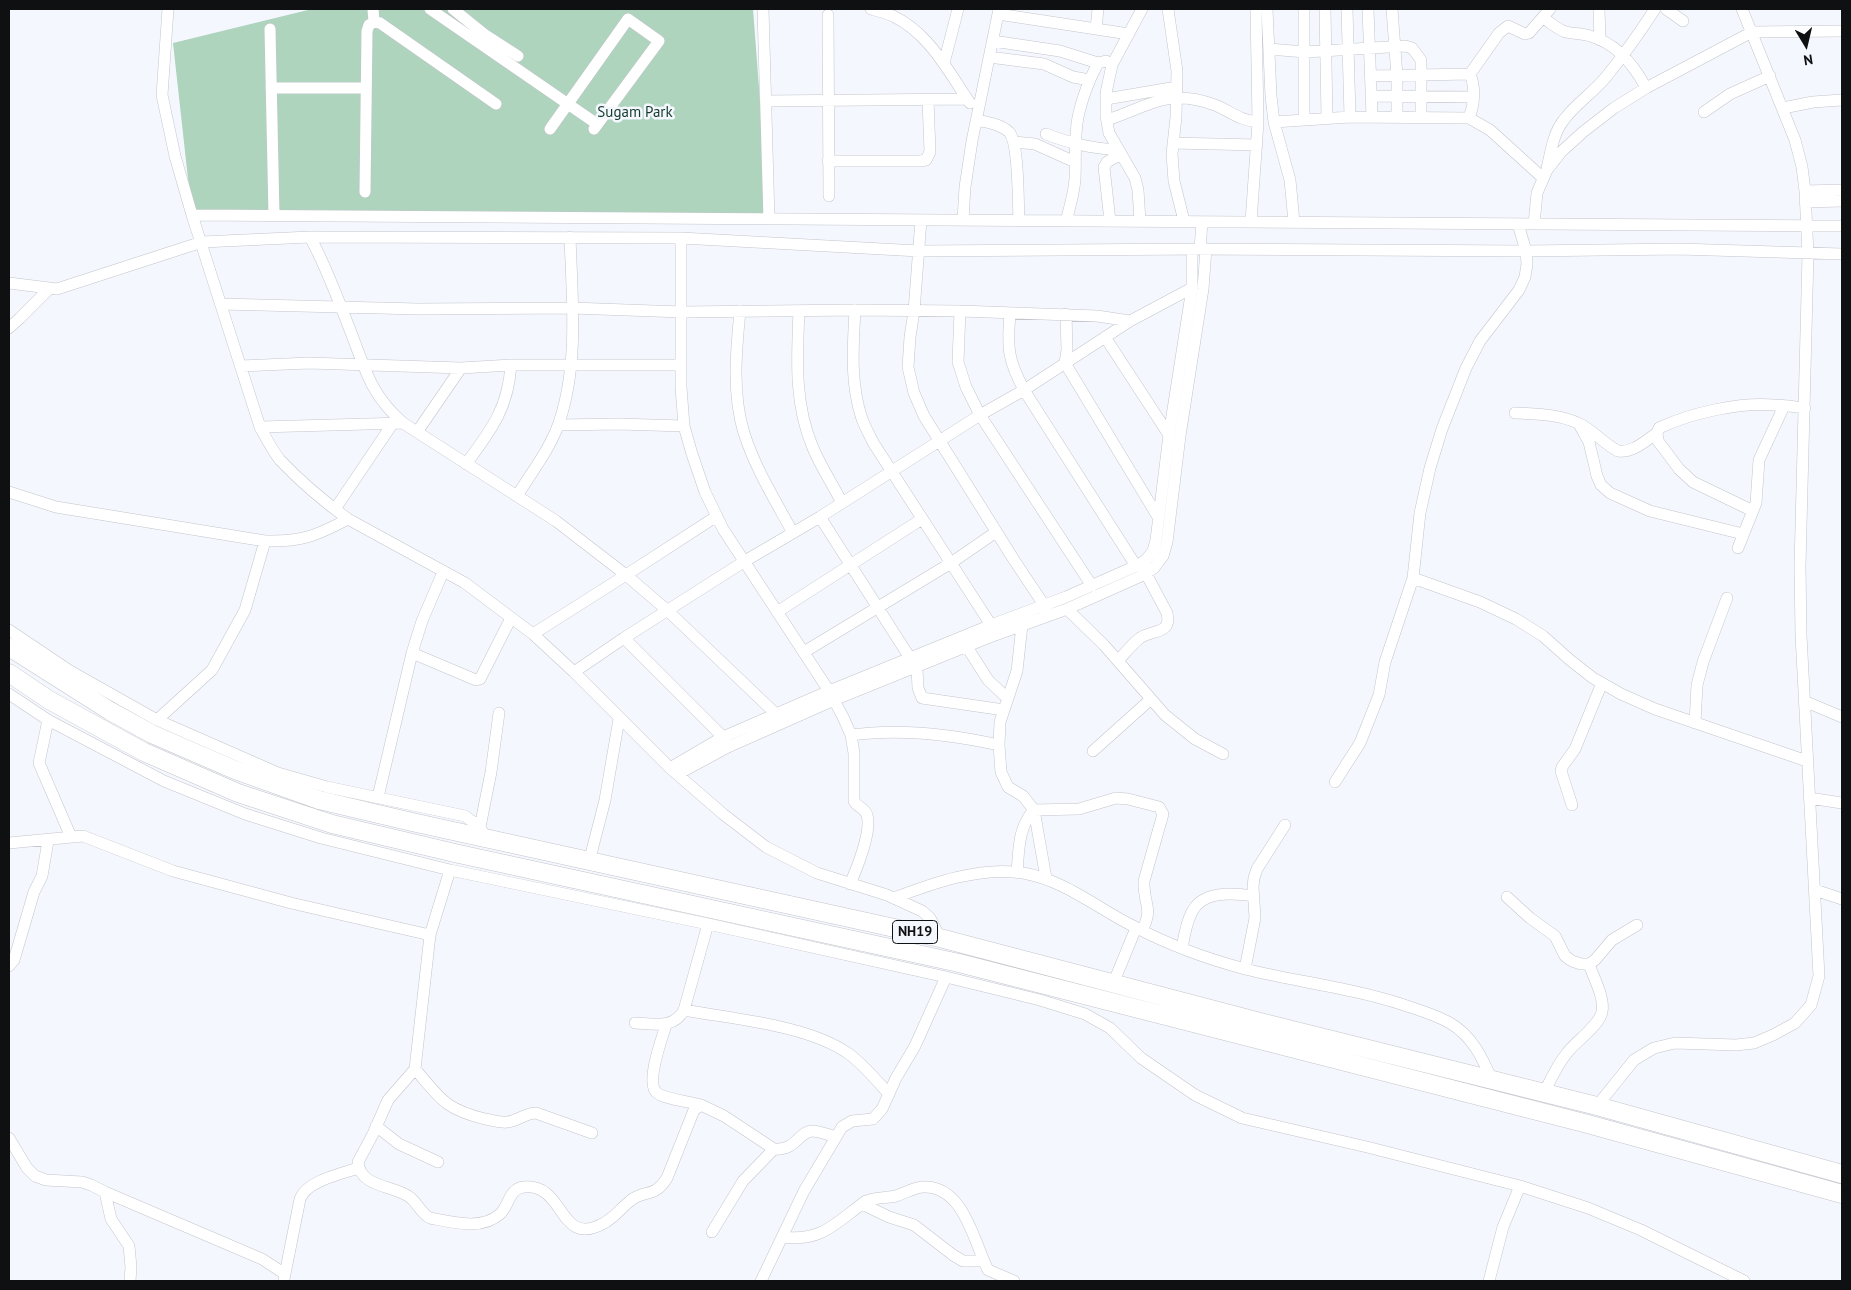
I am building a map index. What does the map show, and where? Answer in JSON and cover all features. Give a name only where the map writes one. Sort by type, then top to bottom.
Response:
[{"type":"highway","name":"NH19","points":[[9,647],[110,711],[152,734],[235,770],[319,800],[483,833],[589,862],[940,938],[1597,1106],[1842,1174]]},
{"type":"highway","name":"NH19","points":[[9,673],[72,713],[144,752],[238,793],[332,824],[459,854],[959,963],[1517,1106],[1842,1194]]},
{"type":"street","points":[[168,9],[162,95],[176,156],[192,215],[260,426],[270,447],[280,460],[334,509],[348,519],[465,584],[533,634],[674,771],[723,814],[766,847],[817,873],[894,898],[930,918],[940,938]]},
{"type":"street","points":[[373,9],[374,22]]},
{"type":"street","points":[[430,9],[568,104],[595,127],[659,41],[628,18],[568,104],[550,129]]},
{"type":"street","points":[[453,9],[484,34],[518,56]]},
{"type":"street","points":[[763,9],[769,219]]},
{"type":"street","points":[[870,9],[892,15],[913,28],[929,43],[977,117],[998,125],[1008,131],[1013,138],[1019,220]]},
{"type":"street","points":[[944,64],[958,9]]},
{"type":"street","points":[[1096,29],[1098,9]]},
{"type":"street","points":[[1140,221],[1138,190],[1134,178],[1109,133],[1106,99],[1112,65],[1142,9]]},
{"type":"street","points":[[1168,9],[1174,47],[1177,92],[1173,143],[1174,181],[1184,222]]},
{"type":"street","points":[[1251,222],[1258,122],[1256,9]]},
{"type":"street","points":[[1267,9],[1274,122],[1290,180],[1294,222]]},
{"type":"street","points":[[1304,9],[1304,120]]},
{"type":"street","points":[[1325,9],[1327,118]]},
{"type":"street","points":[[1347,9],[1350,117]]},
{"type":"street","points":[[1368,9],[1372,116]]},
{"type":"street","points":[[1392,9],[1397,76],[1396,116]]},
{"type":"street","points":[[1599,9],[1600,40]]},
{"type":"street","points":[[1534,224],[1535,205],[1553,141],[1562,122],[1599,85],[1624,56],[1655,9]]},
{"type":"street","points":[[1666,9],[1682,22]]},
{"type":"street","points":[[1597,1106],[1634,1060],[1654,1048],[1675,1043],[1736,1045],[1754,1043],[1794,1023],[1811,1005],[1819,976],[1800,635],[1808,254],[1805,196],[1802,167],[1795,140],[1742,9]]},
{"type":"street","points":[[963,220],[977,117],[999,11],[1129,34]]},
{"type":"street","points":[[1470,74],[1504,27],[1508,26],[1524,34],[1529,32],[1546,13],[1565,32],[1590,36],[1600,40],[1624,56],[1633,65],[1646,88]]},
{"type":"street","points":[[828,15],[829,196]]},
{"type":"street","points":[[365,192],[367,32],[369,25],[374,22],[380,23],[496,104]]},
{"type":"street","points":[[270,29],[274,215]]},
{"type":"street","points":[[1545,174],[1561,152],[1614,108],[1646,88],[1752,32],[1842,31]]},
{"type":"street","points":[[993,41],[1060,51],[1098,63],[1106,61],[1112,65]]},
{"type":"street","points":[[1269,49],[1305,52],[1395,46],[1412,48],[1421,60],[1421,116]]},
{"type":"street","points":[[989,58],[1044,64],[1073,77],[1090,80]]},
{"type":"street","points":[[1066,221],[1072,197],[1078,117],[1090,80],[1098,63]]},
{"type":"street","points":[[1370,76],[1470,74]]},
{"type":"street","points":[[1469,118],[1473,108],[1470,74]]},
{"type":"street","points":[[1704,112],[1730,94],[1770,76]]},
{"type":"street","points":[[271,88],[366,88]]},
{"type":"street","points":[[1107,120],[1177,92]]},
{"type":"street","points":[[1106,99],[1177,92],[1216,105],[1238,118],[1258,122]]},
{"type":"street","points":[[1371,96],[1473,97]]},
{"type":"street","points":[[766,101],[967,99]]},
{"type":"street","points":[[828,161],[926,160],[930,152],[928,100]]},
{"type":"street","points":[[1783,108],[1813,102],[1842,100]]},
{"type":"street","points":[[1274,122],[1372,116],[1469,118],[1490,130],[1545,174]]},
{"type":"street","points":[[1046,134],[1089,148],[1120,152]]},
{"type":"street","points":[[1014,142],[1035,144],[1075,162]]},
{"type":"street","points":[[1173,143],[1257,145]]},
{"type":"street","points":[[1110,221],[1104,166],[1106,162],[1120,152]]},
{"type":"street","points":[[1805,196],[1842,190]]},
{"type":"street","points":[[1805,196],[1842,201]]},
{"type":"street","points":[[192,215],[1842,226]]},
{"type":"street","points":[[921,220],[908,368],[914,393],[920,408],[940,442],[1046,610]]},
{"type":"street","points":[[725,742],[914,663],[991,625],[1046,610],[1067,609],[1141,568],[1153,551],[1202,222]]},
{"type":"street","points":[[1335,782],[1360,743],[1379,695],[1385,662],[1413,578],[1420,513],[1430,468],[1442,429],[1466,368],[1480,341],[1506,308],[1525,277],[1526,251],[1518,224]]},
{"type":"street","points":[[310,237],[340,306],[362,366],[374,391],[398,423]]},
{"type":"street","points":[[9,283],[48,289],[67,286],[202,242],[310,237],[682,238],[919,251],[1199,249],[1679,250],[1842,254]]},
{"type":"street","points":[[517,496],[547,448],[558,424],[566,398],[571,366],[570,237]]},
{"type":"street","points":[[682,238],[681,365],[684,426],[705,492],[723,529],[832,696],[851,735],[854,753],[854,801],[866,813],[868,822],[862,853],[850,884]]},
{"type":"street","points":[[914,663],[967,647],[1022,625],[1092,586],[1141,568],[1154,568],[1164,556],[1180,436],[1203,290],[1199,249]]},
{"type":"street","points":[[574,672],[745,561],[820,518],[842,502],[940,442],[980,415],[1024,390],[1130,321],[1192,288]]},
{"type":"street","points":[[9,328],[48,289]]},
{"type":"street","points":[[221,304],[457,309],[572,308],[682,312],[960,311],[1010,314],[1066,314],[1130,321]]},
{"type":"street","points":[[855,310],[852,357],[854,385],[862,419],[874,444],[991,625]]},
{"type":"street","points":[[740,311],[736,356],[736,391],[744,432],[760,472],[793,533]]},
{"type":"street","points":[[799,311],[797,386],[802,418],[813,449],[842,502]]},
{"type":"street","points":[[960,311],[958,362],[966,387],[980,415],[1092,586]]},
{"type":"street","points":[[1010,314],[1009,356],[1024,390],[1141,568],[1167,613],[1167,626],[1163,630],[1138,639],[1118,661]]},
{"type":"street","points":[[1066,314],[1067,350],[1065,363],[1158,517]]},
{"type":"street","points":[[1105,337],[1169,435]]},
{"type":"street","points":[[241,366],[309,363],[461,368],[681,365]]},
{"type":"street","points":[[466,464],[492,428],[501,411],[507,395],[511,366]]},
{"type":"street","points":[[417,432],[461,368]]},
{"type":"street","points":[[1515,413],[1564,418],[1580,424],[1610,447],[1624,452],[1633,449],[1657,433],[1659,428],[1667,424],[1717,411],[1748,405],[1805,408]]},
{"type":"street","points":[[1738,548],[1753,511],[1758,490],[1757,470],[1759,460],[1784,406]]},
{"type":"street","points":[[260,426],[398,423],[417,432],[556,521],[626,575],[668,611],[776,714]]},
{"type":"street","points":[[334,509],[398,423]]},
{"type":"street","points":[[558,424],[684,426]]},
{"type":"street","points":[[1580,424],[1588,442],[1596,476],[1601,485],[1610,493],[1650,511],[1744,534]]},
{"type":"street","points":[[1657,433],[1658,441],[1665,452],[1693,482],[1753,511]]},
{"type":"street","points":[[9,492],[56,507],[265,541],[289,542],[309,538],[325,532],[348,519]]},
{"type":"street","points":[[533,634],[717,516]]},
{"type":"street","points":[[820,518],[914,663],[918,688],[922,698],[1005,704]]},
{"type":"street","points":[[777,612],[922,519]]},
{"type":"street","points":[[804,652],[951,563],[996,532]]},
{"type":"street","points":[[158,720],[212,670],[245,610],[265,541]]},
{"type":"street","points":[[378,798],[412,653],[422,620],[443,572]]},
{"type":"street","points":[[1413,578],[1480,602],[1516,618],[1543,636],[1570,660],[1621,694],[1655,709],[1807,761]]},
{"type":"street","points":[[1695,722],[1696,694],[1699,678],[1726,598]]},
{"type":"street","points":[[1067,609],[1118,661],[1165,715],[1179,728],[1223,754]]},
{"type":"street","points":[[412,653],[476,680],[480,679],[510,618]]},
{"type":"street","points":[[1022,625],[1016,671],[1000,722],[999,745],[1003,780],[1008,787],[1022,796],[1034,810],[1046,878]]},
{"type":"street","points":[[9,630],[70,671],[158,720],[278,773],[327,787],[455,813],[464,816],[483,833]]},
{"type":"street","points":[[624,638],[725,742]]},
{"type":"street","points":[[967,647],[1005,704]]},
{"type":"street","points":[[1572,805],[1561,771],[1575,749],[1602,683]]},
{"type":"street","points":[[9,694],[48,720],[164,781],[245,814],[321,838],[450,870],[708,924],[946,977],[1040,1000],[1085,1014],[1110,1028],[1141,1058],[1195,1095],[1242,1118],[1367,1147],[1520,1186],[1588,1208],[1641,1230],[1744,1281]]},
{"type":"street","points":[[674,771],[776,714],[832,696]]},
{"type":"street","points":[[1093,751],[1151,699]]},
{"type":"street","points":[[1804,701],[1842,717]]},
{"type":"street","points":[[483,833],[499,714]]},
{"type":"street","points":[[589,862],[605,800],[619,719]]},
{"type":"street","points":[[48,720],[40,763],[71,837]]},
{"type":"street","points":[[851,735],[876,732],[926,733],[957,736],[999,745]]},
{"type":"street","points":[[1017,872],[1020,837],[1026,818],[1034,810],[1079,809],[1116,798],[1160,807],[1162,819],[1144,880],[1144,892],[1149,914],[1139,929],[1114,984]]},
{"type":"street","points":[[1809,798],[1842,803]]},
{"type":"street","points":[[1245,969],[1255,918],[1254,878],[1257,869],[1285,825]]},
{"type":"street","points":[[9,843],[48,841],[83,836],[155,865],[218,884],[291,904],[430,935]]},
{"type":"street","points":[[9,966],[14,960],[34,892],[42,876],[48,841]]},
{"type":"street","points":[[450,870],[430,935],[415,1069],[393,1092],[358,1162],[358,1168],[371,1182],[407,1195],[424,1215],[430,1218],[460,1223],[479,1223],[501,1214],[513,1192],[518,1188],[535,1188],[549,1194],[576,1228],[592,1228],[603,1224],[613,1217],[631,1199],[655,1192],[662,1186],[667,1178],[694,1110],[701,1105]]},
{"type":"street","points":[[894,898],[932,883],[997,871],[1017,872],[1046,878],[1139,929],[1182,948],[1245,969],[1379,997],[1450,1023],[1466,1036],[1480,1053],[1492,1080]]},
{"type":"street","points":[[1815,890],[1842,899]]},
{"type":"street","points":[[1182,948],[1190,914],[1196,904],[1206,898],[1220,895],[1253,896]]},
{"type":"street","points":[[1507,897],[1530,918],[1555,936],[1565,956],[1572,961],[1582,964],[1589,964],[1595,960],[1612,940],[1637,925]]},
{"type":"street","points":[[636,1023],[666,1024],[674,1022],[680,1017],[684,1010],[708,924]]},
{"type":"street","points":[[1544,1093],[1556,1068],[1568,1052],[1600,1019],[1602,1001],[1589,964]]},
{"type":"street","points":[[761,1281],[804,1191],[836,1137],[846,1123],[873,1119],[882,1109],[915,1046],[946,977]]},
{"type":"street","points":[[684,1010],[772,1026],[826,1041],[848,1053],[868,1070],[889,1094]]},
{"type":"street","points":[[666,1024],[654,1068],[653,1086],[656,1092],[663,1096],[701,1105],[724,1116],[774,1149],[780,1150],[795,1144],[809,1131],[816,1131],[836,1137]]},
{"type":"street","points":[[415,1069],[443,1101],[457,1111],[500,1122],[508,1122],[529,1113],[536,1113],[592,1133]]},
{"type":"street","points":[[376,1126],[398,1144],[438,1162]]},
{"type":"street","points":[[9,1138],[27,1168],[35,1176],[46,1180],[82,1182],[262,1259],[284,1278],[300,1199],[304,1190],[311,1185],[358,1168]]},
{"type":"street","points":[[712,1232],[743,1181],[774,1149]]},
{"type":"street","points":[[1489,1281],[1503,1227],[1520,1186]]},
{"type":"street","points":[[782,1237],[807,1238],[823,1233],[862,1204],[874,1198],[895,1196],[922,1187],[934,1188],[955,1202],[964,1213],[988,1270],[1014,1281]]},
{"type":"street","points":[[105,1192],[111,1219],[129,1246],[130,1281]]},
{"type":"street","points":[[862,1204],[884,1215],[914,1225],[962,1261],[984,1261]]},
{"type":"green space","name":"Sugam Park","points":[[312,9],[753,9],[769,219],[192,215],[173,43]]}]
